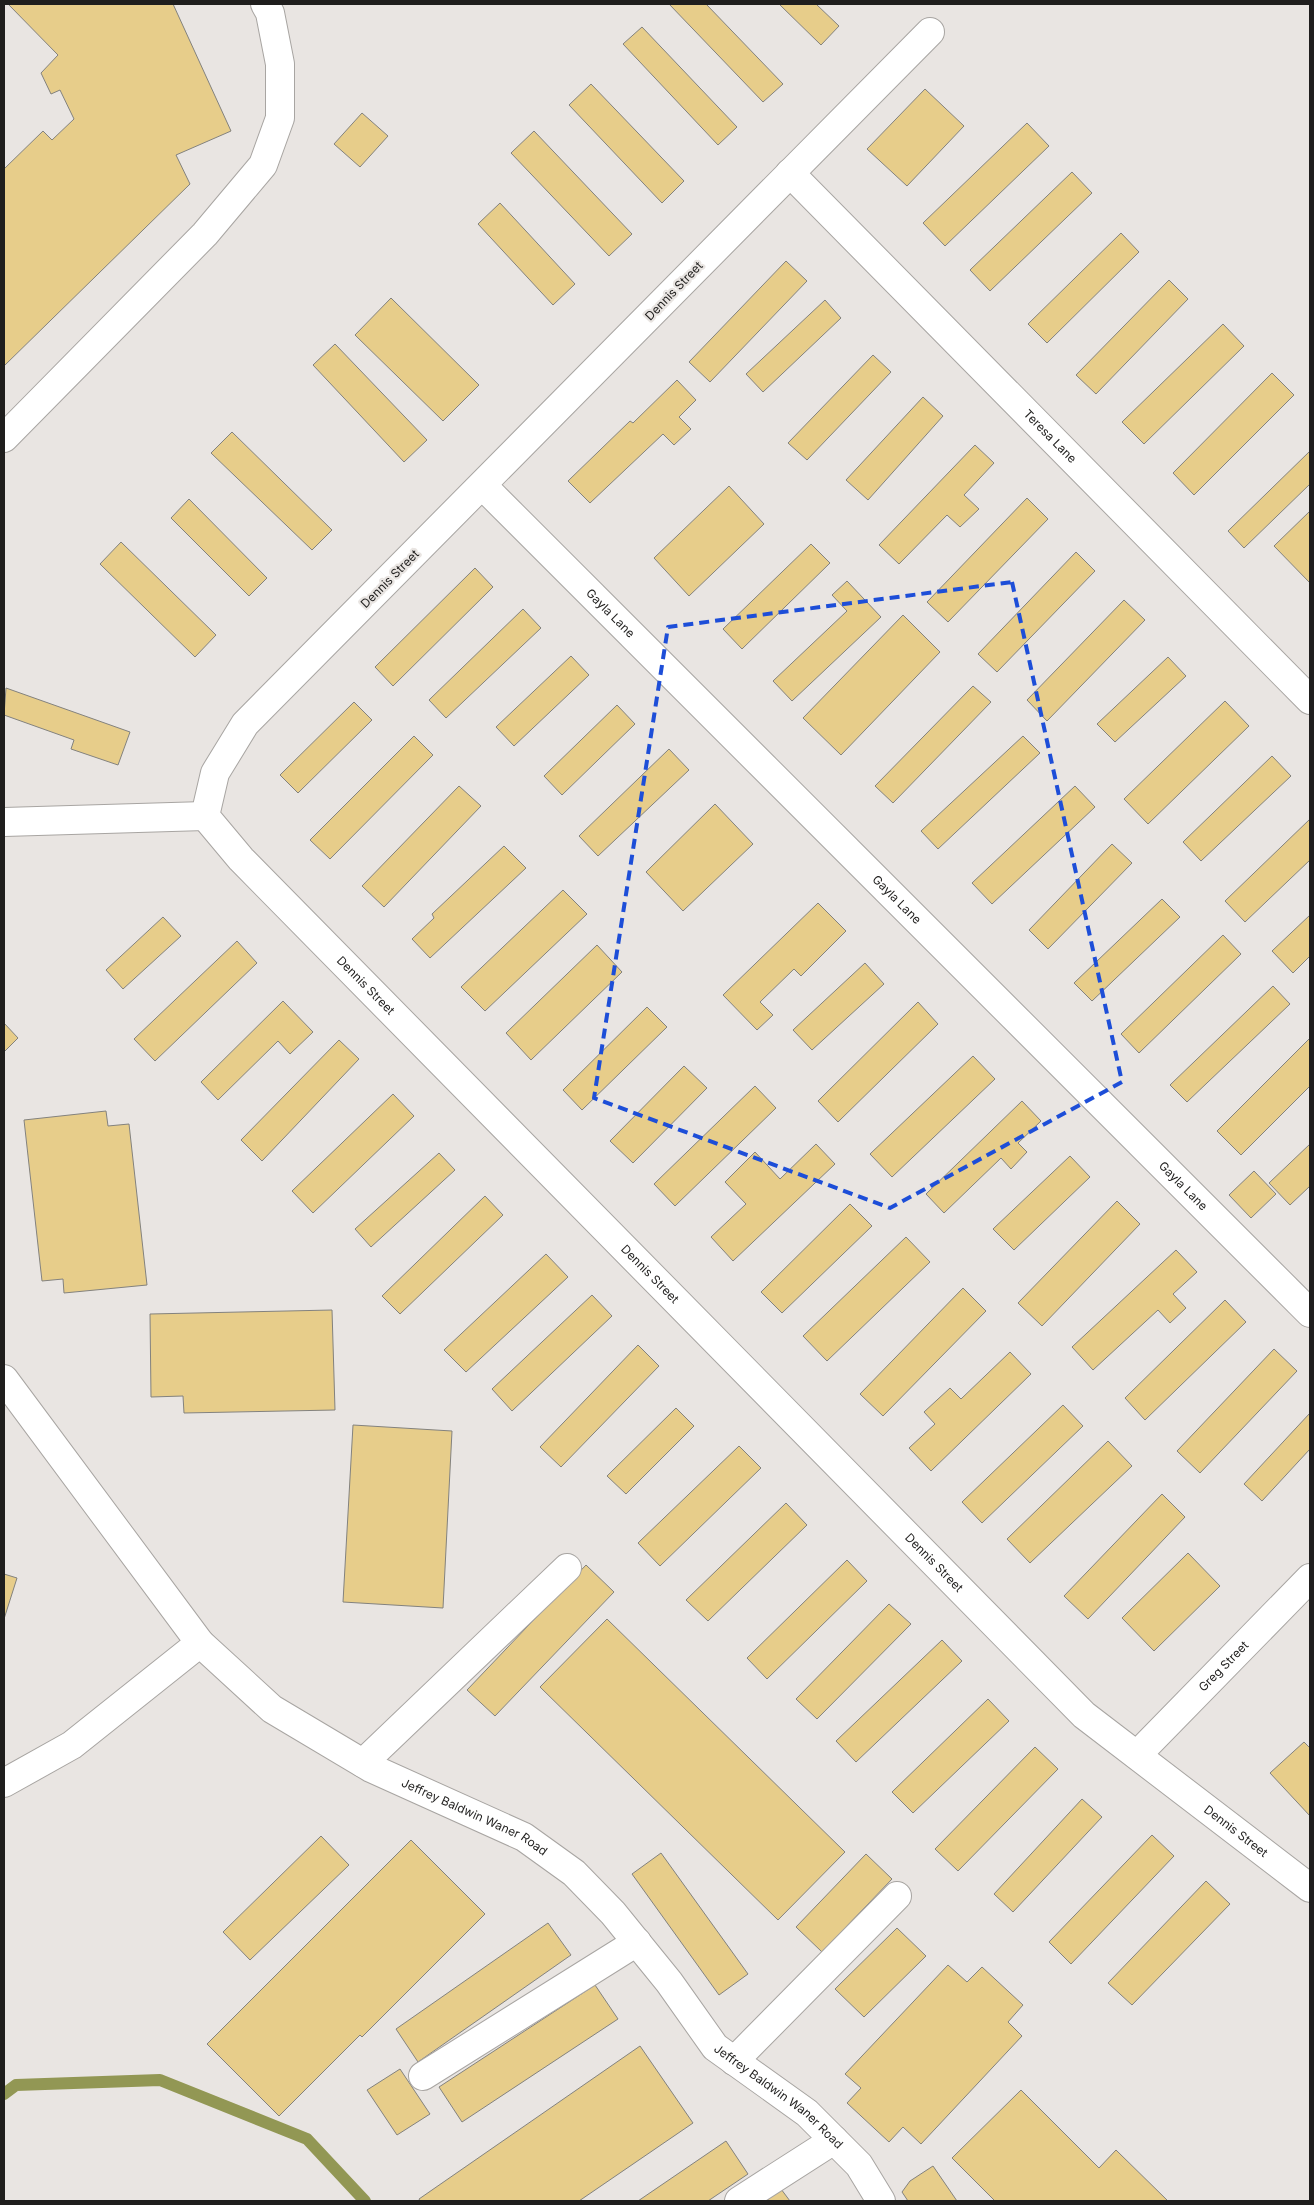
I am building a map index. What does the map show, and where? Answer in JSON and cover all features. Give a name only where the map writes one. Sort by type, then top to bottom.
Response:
[{"type":"street","points":[[4,438],[205,234],[263,165],[280,118],[280,64],[270,13],[265,4]]},
{"type":"street","name":"Dennis Street","points":[[930,32],[790,172],[483,486],[245,724],[215,773],[205,816],[255,873],[1084,1715],[1310,1888]]},
{"type":"street","name":"Teresa Lane","points":[[790,172],[1310,700]]},
{"type":"street","name":"Gayla Lane","points":[[483,486],[1310,1313]]},
{"type":"street","points":[[4,822],[205,816]]},
{"type":"street","name":"Jeffrey Baldwin Waner Road","points":[[4,1379],[200,1644],[272,1709],[363,1763],[524,1837],[574,1873],[613,1913],[637,1942],[669,1982],[715,2047],[807,2113],[859,2165],[882,2201]]},
{"type":"street","points":[[363,1763],[567,1568]]},
{"type":"street","name":"Greg Street","points":[[1137,1755],[1310,1578]]},
{"type":"street","points":[[4,1783],[72,1745],[200,1644]]},
{"type":"street","points":[[734,2061],[896,1896]]},
{"type":"street","points":[[423,2076],[637,1942]]},
{"type":"street","points":[[739,2201],[834,2140]]},
{"type":"highlighted area","points":[[1012,582],[1122,1082],[890,1208],[594,1098],[668,627]]},
{"type":"building","points":[[8,4],[173,4],[231,131],[176,155],[190,184],[4,366],[4,169],[43,131],[52,140],[74,119],[60,90],[51,94],[41,73],[58,55]]},
{"type":"building","points":[[669,4],[706,4],[783,84],[763,102]]},
{"type":"building","points":[[779,4],[816,4],[839,26],[821,45]]},
{"type":"building","points":[[642,27],[737,127],[718,145],[623,44]]},
{"type":"building","points":[[591,84],[684,181],[662,203],[569,105]]},
{"type":"building","points":[[925,89],[964,126],[907,186],[867,149]]},
{"type":"building","points":[[362,113],[388,136],[360,167],[334,144]]},
{"type":"building","points":[[1027,123],[1049,146],[945,246],[923,223]]},
{"type":"building","points":[[534,131],[632,234],[609,256],[511,153]]},
{"type":"building","points":[[1072,172],[1092,193],[990,291],[970,270]]},
{"type":"building","points":[[500,203],[575,284],[553,305],[478,224]]},
{"type":"building","points":[[1121,233],[1139,252],[1047,343],[1028,324]]},
{"type":"building","points":[[786,261],[807,281],[710,382],[689,362]]},
{"type":"building","points":[[1169,280],[1188,299],[1096,394],[1076,375]]},
{"type":"building","points":[[391,298],[479,385],[443,421],[355,335]]},
{"type":"building","points":[[825,300],[841,318],[763,392],[746,374]]},
{"type":"building","points":[[1223,324],[1244,346],[1144,444],[1122,422]]},
{"type":"building","points":[[335,344],[427,440],[404,462],[313,365]]},
{"type":"building","points":[[873,355],[891,372],[807,460],[788,443]]},
{"type":"building","points":[[1272,373],[1294,395],[1194,495],[1173,473]]},
{"type":"building","points":[[677,380],[696,400],[679,417],[691,429],[674,445],[663,434],[590,503],[568,481],[630,421],[633,423]]},
{"type":"building","points":[[923,397],[943,416],[868,500],[846,480]]},
{"type":"building","points":[[232,432],[332,530],[312,550],[211,453]]},
{"type":"building","points":[[975,445],[994,463],[964,495],[979,509],[960,527],[947,515],[899,564],[879,545]]},
{"type":"building","points":[[1310,451],[1310,484],[1244,548],[1228,531]]},
{"type":"building","points":[[729,486],[764,524],[689,596],[654,558]]},
{"type":"building","points":[[1027,498],[1048,519],[948,622],[927,602]]},
{"type":"building","points":[[189,499],[267,578],[249,596],[171,518]]},
{"type":"building","points":[[1310,511],[1310,583],[1274,546]]},
{"type":"building","points":[[121,542],[216,635],[195,657],[100,564]]},
{"type":"building","points":[[811,544],[830,563],[742,649],[723,629]]},
{"type":"building","points":[[1076,552],[1095,571],[997,672],[978,654]]},
{"type":"building","points":[[475,568],[493,587],[393,686],[375,667]]},
{"type":"building","points":[[847,581],[881,617],[792,701],[773,681],[847,611],[832,595]]},
{"type":"building","points":[[1124,600],[1145,620],[1047,721],[1027,700]]},
{"type":"building","points":[[523,609],[541,628],[446,718],[429,700]]},
{"type":"building","points":[[903,615],[940,652],[841,755],[803,718]]},
{"type":"building","points":[[571,656],[589,675],[514,746],[496,727]]},
{"type":"building","points":[[1168,657],[1186,676],[1115,742],[1097,724]]},
{"type":"building","points":[[973,686],[991,702],[893,803],[875,786]]},
{"type":"building","points":[[6,688],[130,732],[118,765],[71,749],[74,740],[4,715]]},
{"type":"building","points":[[1225,701],[1249,726],[1148,824],[1124,799]]},
{"type":"building","points":[[354,702],[372,720],[298,793],[280,775]]},
{"type":"building","points":[[617,705],[635,724],[562,795],[544,776]]},
{"type":"building","points":[[414,736],[433,755],[330,859],[310,840]]},
{"type":"building","points":[[1023,736],[1040,753],[938,849],[921,831]]},
{"type":"building","points":[[669,749],[689,770],[598,856],[579,836]]},
{"type":"building","points":[[1272,756],[1291,776],[1201,861],[1183,842]]},
{"type":"building","points":[[459,786],[481,806],[384,907],[362,886]]},
{"type":"building","points":[[1075,786],[1095,807],[992,904],[972,883]]},
{"type":"building","points":[[715,804],[753,844],[683,911],[646,872]]},
{"type":"building","points":[[1310,819],[1310,860],[1245,922],[1225,901]]},
{"type":"building","points":[[1112,844],[1132,863],[1048,949],[1029,930]]},
{"type":"building","points":[[504,846],[526,868],[430,958],[412,939],[434,918],[432,914]]},
{"type":"building","points":[[563,890],[587,914],[485,1011],[461,987]]},
{"type":"building","points":[[1162,899],[1180,917],[1092,1001],[1074,983]]},
{"type":"building","points":[[818,903],[846,931],[801,976],[794,969],[760,1002],[773,1015],[757,1030],[723,995]]},
{"type":"building","points":[[1310,915],[1310,956],[1293,973],[1272,951]]},
{"type":"building","points":[[163,917],[181,936],[123,989],[106,970]]},
{"type":"building","points":[[1223,935],[1241,954],[1139,1053],[1121,1034]]},
{"type":"building","points":[[237,941],[257,963],[155,1061],[134,1039]]},
{"type":"building","points":[[597,945],[622,972],[531,1060],[506,1033]]},
{"type":"building","points":[[865,963],[884,984],[812,1050],[793,1030]]},
{"type":"building","points":[[1273,986],[1290,1004],[1187,1102],[1170,1085]]},
{"type":"building","points":[[283,1001],[313,1032],[290,1054],[278,1041],[218,1100],[201,1082]]},
{"type":"building","points":[[918,1002],[938,1024],[838,1122],[818,1101]]},
{"type":"building","points":[[647,1007],[667,1027],[582,1110],[563,1090]]},
{"type":"building","points":[[4,1023],[18,1038],[4,1052]]},
{"type":"building","points":[[1310,1038],[1310,1086],[1241,1155],[1217,1131]]},
{"type":"building","points":[[339,1040],[359,1059],[262,1161],[241,1140]]},
{"type":"building","points":[[973,1056],[995,1079],[892,1177],[870,1154]]},
{"type":"building","points":[[684,1066],[707,1088],[633,1163],[610,1141]]},
{"type":"building","points":[[755,1086],[776,1108],[675,1206],[654,1184]]},
{"type":"building","points":[[393,1094],[414,1116],[313,1213],[292,1191]]},
{"type":"building","points":[[1022,1101],[1041,1121],[1018,1143],[1027,1152],[1011,1169],[1001,1158],[944,1213],[926,1194]]},
{"type":"building","points":[[106,1111],[108,1126],[129,1124],[147,1285],[64,1293],[63,1279],[42,1281],[24,1120]]},
{"type":"building","points":[[816,1144],[835,1164],[733,1261],[711,1237],[746,1204],[725,1182],[755,1152],[780,1179]]},
{"type":"building","points":[[1310,1144],[1310,1186],[1290,1205],[1269,1183]]},
{"type":"building","points":[[439,1153],[455,1170],[371,1247],[355,1229]]},
{"type":"building","points":[[1070,1156],[1090,1177],[1014,1250],[993,1229]]},
{"type":"building","points":[[1254,1171],[1276,1194],[1251,1218],[1229,1195]]},
{"type":"building","points":[[485,1196],[503,1215],[400,1314],[382,1296]]},
{"type":"building","points":[[1117,1201],[1140,1224],[1042,1326],[1018,1303]]},
{"type":"building","points":[[850,1204],[872,1226],[782,1313],[761,1292]]},
{"type":"building","points":[[906,1237],[930,1262],[827,1361],[803,1336]]},
{"type":"building","points":[[1176,1250],[1197,1272],[1173,1294],[1186,1308],[1170,1323],[1158,1310],[1093,1370],[1072,1347]]},
{"type":"building","points":[[546,1254],[568,1277],[466,1372],[444,1350]]},
{"type":"building","points":[[963,1288],[986,1311],[883,1416],[860,1394]]},
{"type":"building","points":[[592,1295],[612,1316],[512,1411],[492,1389]]},
{"type":"building","points":[[1225,1300],[1246,1322],[1145,1420],[1125,1398]]},
{"type":"building","points":[[332,1310],[335,1410],[184,1413],[183,1396],[151,1397],[150,1314]]},
{"type":"building","points":[[638,1345],[659,1366],[561,1467],[540,1447]]},
{"type":"building","points":[[1274,1349],[1297,1371],[1200,1473],[1177,1451]]},
{"type":"building","points":[[1010,1352],[1031,1374],[931,1471],[909,1448],[935,1424],[924,1412],[950,1388],[961,1399]]},
{"type":"building","points":[[1063,1405],[1083,1426],[982,1523],[962,1502]]},
{"type":"building","points":[[676,1408],[694,1426],[626,1494],[607,1476]]},
{"type":"building","points":[[1310,1413],[1310,1449],[1262,1501],[1244,1484]]},
{"type":"building","points":[[353,1425],[452,1431],[443,1608],[343,1602]]},
{"type":"building","points":[[1108,1441],[1132,1466],[1030,1563],[1007,1539]]},
{"type":"building","points":[[739,1446],[761,1468],[660,1566],[638,1543]]},
{"type":"building","points":[[1162,1494],[1185,1517],[1088,1619],[1064,1596]]},
{"type":"building","points":[[786,1503],[807,1525],[708,1621],[686,1600]]},
{"type":"building","points":[[1188,1553],[1220,1586],[1154,1651],[1122,1618]]},
{"type":"building","points":[[847,1560],[867,1581],[767,1679],[747,1658]]},
{"type":"building","points":[[586,1565],[614,1592],[495,1716],[467,1690]]},
{"type":"building","points":[[4,1574],[17,1578],[4,1619]]},
{"type":"building","points":[[889,1604],[911,1624],[817,1719],[796,1699]]},
{"type":"building","points":[[607,1619],[845,1852],[778,1920],[540,1687]]},
{"type":"building","points":[[942,1640],[962,1661],[856,1762],[836,1741]]},
{"type":"building","points":[[988,1699],[1009,1721],[913,1813],[892,1792]]},
{"type":"building","points":[[1304,1742],[1310,1748],[1310,1816],[1270,1773]]},
{"type":"building","points":[[1035,1747],[1058,1769],[958,1871],[935,1849]]},
{"type":"building","points":[[1082,1799],[1102,1817],[1013,1912],[994,1894]]},
{"type":"building","points":[[1152,1835],[1174,1856],[1071,1964],[1049,1942]]},
{"type":"building","points":[[321,1836],[349,1865],[250,1960],[223,1932]]},
{"type":"building","points":[[411,1840],[485,1914],[362,2037],[360,2035],[279,2116],[207,2044]]},
{"type":"building","points":[[661,1853],[748,1974],[719,1995],[632,1874]]},
{"type":"building","points":[[866,1854],[892,1879],[822,1952],[796,1927]]},
{"type":"building","points":[[1206,1881],[1230,1904],[1132,2005],[1108,1983]]},
{"type":"building","points":[[548,1923],[571,1955],[418,2062],[396,2029]]},
{"type":"building","points":[[897,1928],[926,1956],[864,2017],[835,1989]]},
{"type":"building","points":[[948,1965],[967,1982],[982,1967],[1023,2005],[1008,2022],[1022,2036],[921,2144],[903,2127],[889,2142],[847,2103],[861,2088],[845,2074]]},
{"type":"building","points":[[595,1985],[618,2019],[462,2122],[439,2087]]},
{"type":"building","points":[[640,2046],[693,2123],[579,2201],[420,2201],[419,2199]]},
{"type":"building","points":[[400,2069],[430,2114],[397,2135],[367,2090]]},
{"type":"building","points":[[1021,2090],[1099,2168],[1116,2150],[1168,2201],[995,2201],[952,2158]]},
{"type":"building","points":[[726,2141],[748,2174],[708,2201],[638,2201]]},
{"type":"building","points":[[933,2166],[957,2201],[908,2201],[902,2192],[910,2181]]},
{"type":"building","points":[[781,2189],[790,2201],[766,2201]]},
{"type":"waterway","points":[[4,2094],[16,2085],[160,2080],[307,2139],[365,2201]]}]
